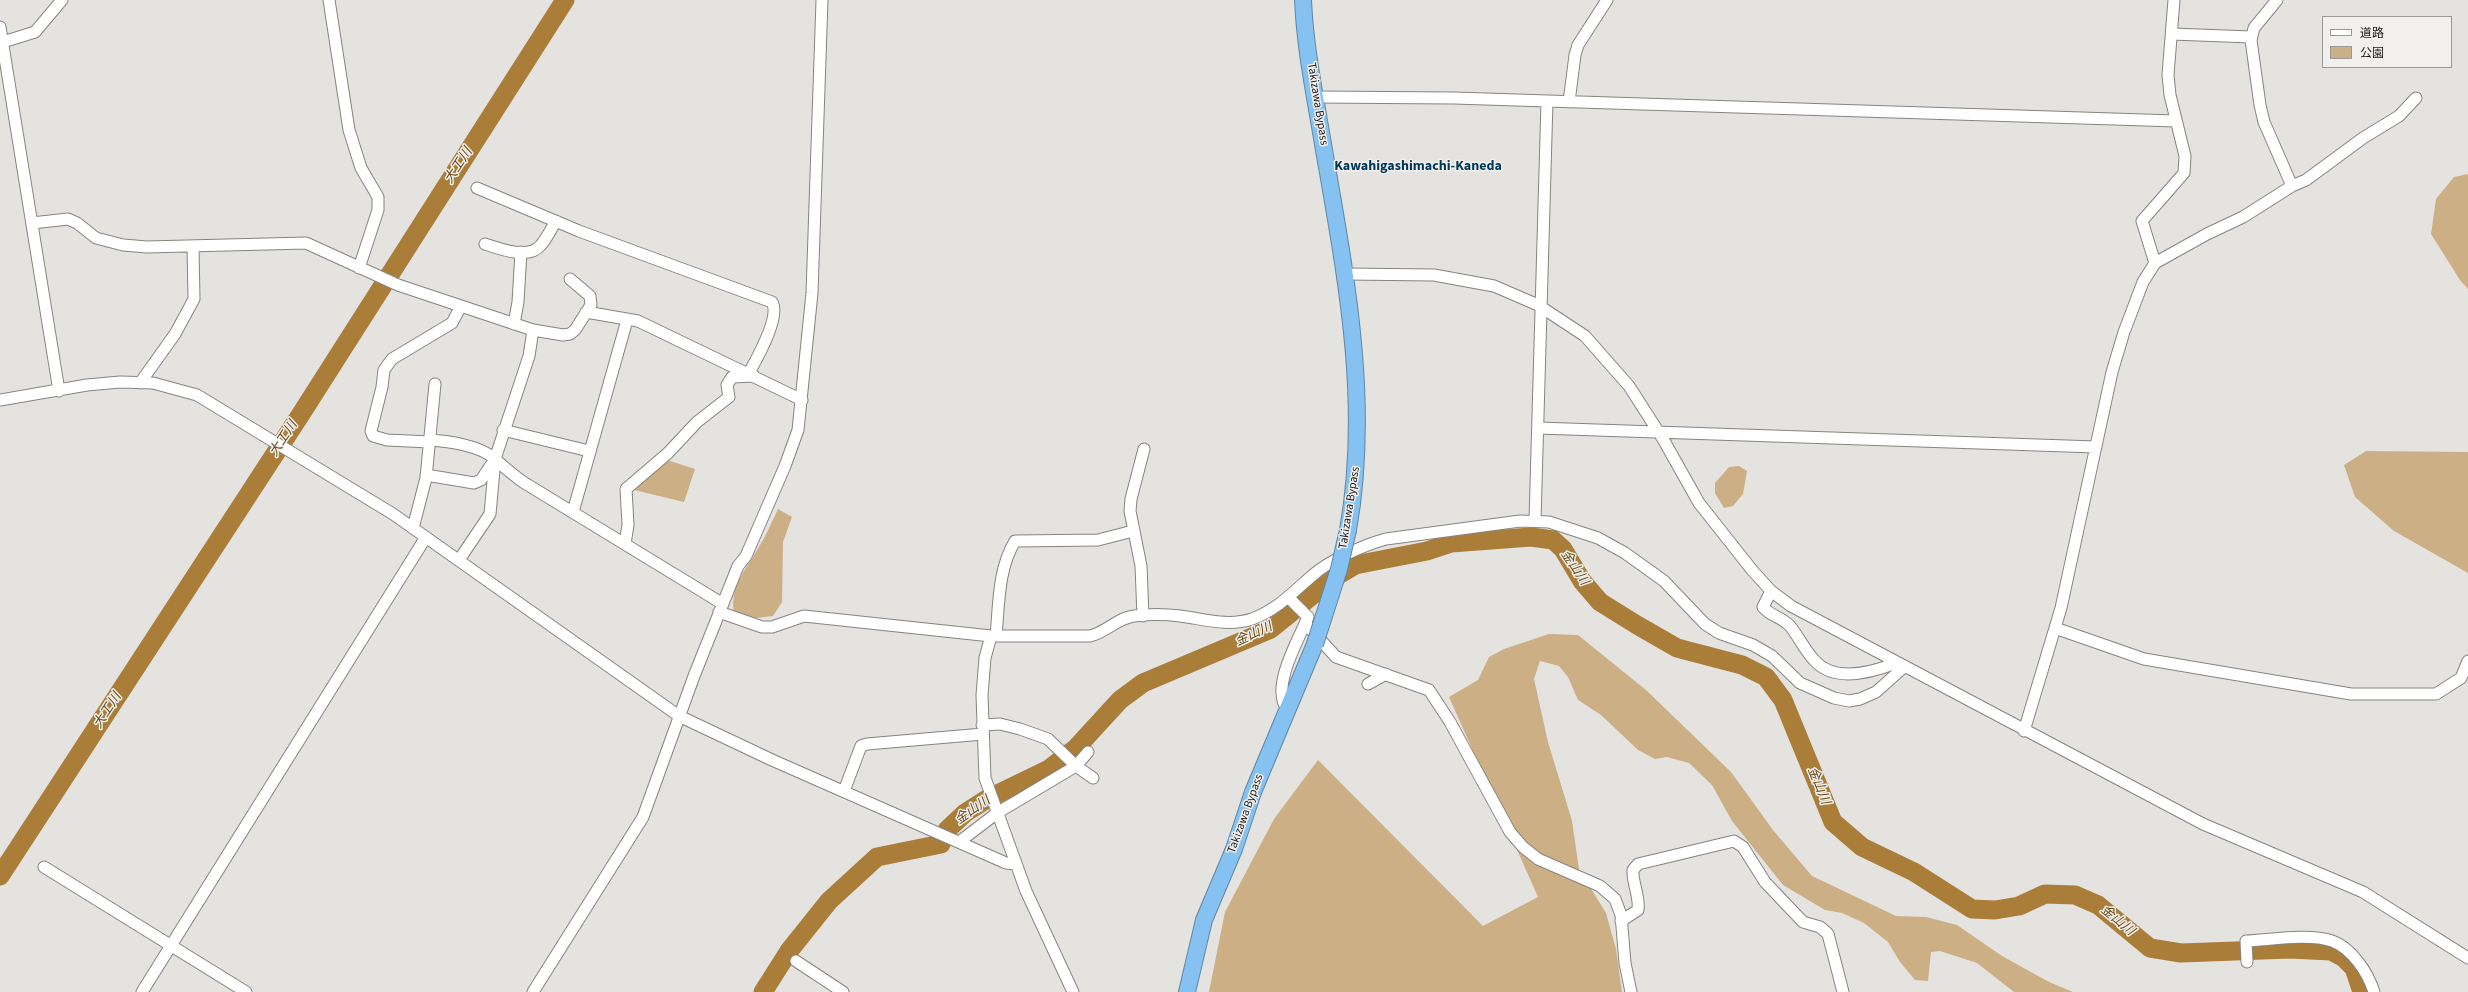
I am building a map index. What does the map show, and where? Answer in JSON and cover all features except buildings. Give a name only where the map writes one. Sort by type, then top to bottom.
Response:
[{"type":"highway","name":"Takizawa Bypass","points":[[1187,992],[1204,920],[1234,849],[1253,792],[1315,644],[1339,569],[1348,530],[1356,483],[1359,423],[1355,351],[1346,274],[1315,97],[1302,0]]},
{"type":"street","points":[[2,42],[35,32],[62,0]]},
{"type":"street","points":[[328,0],[349,130],[361,168],[378,197],[378,210],[359,268]]},
{"type":"street","points":[[533,992],[643,817],[679,716],[721,608],[738,566],[746,556],[785,466],[798,430],[812,293],[822,0]]},
{"type":"street","points":[[1569,102],[1575,55],[1578,45],[1607,0]]},
{"type":"street","points":[[2155,263],[2142,221],[2184,173],[2185,156],[2170,95],[2168,75],[2168,59],[2172,34],[2174,0]]},
{"type":"street","points":[[2277,0],[2254,28],[2251,37],[2260,105],[2264,122],[2292,186]]},
{"type":"street","points":[[0,27],[3,68],[32,223],[59,391]]},
{"type":"street","points":[[2172,34],[2251,37]]},
{"type":"street","points":[[1315,97],[1547,101],[2176,121]]},
{"type":"street","points":[[2024,731],[2055,628],[2112,372],[2124,332],[2143,282],[2155,263],[2207,234],[2243,217],[2292,186],[2306,180],[2363,138],[2390,123],[2416,98]]},
{"type":"street","points":[[1535,520],[1547,101]]},
{"type":"street","points":[[477,188],[556,222],[772,302],[773,314],[771,323],[764,345],[751,375]]},
{"type":"street","points":[[32,223],[68,219],[77,223],[96,238],[108,242],[147,247],[306,243],[398,285],[533,330],[570,334],[590,305],[590,296],[570,279]]},
{"type":"street","points":[[485,244],[509,251],[534,251],[541,246],[556,222]]},
{"type":"street","points":[[140,383],[175,334],[194,299],[193,247]]},
{"type":"street","points":[[514,324],[518,302],[521,252]]},
{"type":"street","points":[[1346,274],[1434,275],[1494,286],[1542,308],[1585,336],[1629,386],[1658,432],[1699,504],[1752,570],[1771,591],[1791,606],[2024,731],[2204,824],[2363,892],[2468,958]]},
{"type":"street","points":[[461,306],[452,323],[392,359],[384,370],[382,387],[371,431],[374,436],[388,440],[451,442],[471,448],[495,459],[523,482],[625,544],[721,608],[762,627],[783,625],[804,616],[994,636],[1090,636],[1122,618],[1163,615],[1224,623],[1237,622],[1270,611],[1289,598],[1313,574],[1364,545],[1386,539],[1535,520],[1568,527],[1598,538],[1624,552],[1664,580],[1704,624],[1719,633],[1753,645],[1772,656],[1800,683],[1834,698],[1849,701],[1860,699],[1876,692],[1900,665]]},
{"type":"street","points":[[586,312],[645,324],[802,400]]},
{"type":"street","points":[[573,512],[627,320]]},
{"type":"street","points":[[459,560],[490,514],[495,459],[503,430],[529,356],[533,330]]},
{"type":"street","points":[[625,544],[628,525],[626,489],[668,453],[697,422],[729,397],[728,385],[732,377],[751,375]]},
{"type":"street","points":[[0,400],[87,385],[140,383],[153,383],[197,395],[413,528],[679,716],[1006,863],[1015,864]]},
{"type":"street","points":[[413,528],[426,475],[435,384]]},
{"type":"street","points":[[1538,428],[2096,447]]},
{"type":"street","points":[[503,430],[589,451]]},
{"type":"street","points":[[1143,616],[1141,566],[1133,531],[1131,499],[1144,449]]},
{"type":"street","points":[[426,475],[474,483],[481,480],[495,459]]},
{"type":"street","points":[[1072,992],[1015,864],[985,778],[983,674],[994,636],[1001,578],[1008,554],[1015,541],[1098,540],[1133,531]]},
{"type":"street","points":[[142,992],[426,537]]},
{"type":"street","points":[[1771,591],[1763,607],[1766,612],[1786,622],[1815,662],[1824,668],[1835,672],[1851,674],[1900,665]]},
{"type":"street","points":[[1288,710],[1283,701],[1282,680],[1308,617],[1289,598]]},
{"type":"street","points":[[1306,623],[1336,657],[1429,690],[1450,722],[1510,832],[1523,847],[1554,868],[1606,890],[1618,905],[1625,963],[1631,992]]},
{"type":"street","points":[[2055,628],[2144,659],[2351,694],[2436,694],[2461,678],[2468,661]]},
{"type":"street","points":[[1368,684],[1386,674]]},
{"type":"street","points":[[844,791],[861,746],[983,729],[1014,727],[1048,739],[1076,766],[1093,778]]},
{"type":"street","points":[[959,842],[997,813],[1076,766],[1088,752]]},
{"type":"street","points":[[1621,921],[1638,910],[1637,891],[1633,875],[1633,870],[1638,864],[1734,841],[1743,847],[1765,882],[1803,922],[1820,927],[1828,934],[1843,992]]},
{"type":"street","points":[[44,866],[246,992]]},
{"type":"street","points":[[2247,962],[2246,942],[2318,939],[2333,941],[2358,962],[2374,992]]},
{"type":"street","points":[[796,961],[843,992]]},
{"type":"green space","points":[[2468,174],[2468,289],[2460,280],[2431,234],[2436,199],[2454,177]]},
{"type":"green space","points":[[2366,451],[2468,452],[2468,573],[2394,531],[2355,497],[2344,465]]},
{"type":"green space","points":[[664,459],[695,469],[684,502],[630,489]]},
{"type":"green space","points":[[1739,466],[1747,471],[1743,494],[1733,506],[1724,508],[1715,493],[1715,483],[1729,467]]},
{"type":"green space","points":[[778,509],[792,517],[783,542],[782,602],[773,616],[756,618],[734,612],[734,594],[737,585],[756,553]]},
{"type":"green space","points":[[1549,634],[1578,635],[1646,690],[1731,772],[1773,830],[1812,876],[1896,916],[1926,917],[1957,925],[2002,956],[2049,982],[2073,992],[2014,992],[1977,963],[1940,951],[1931,952],[1928,981],[1915,980],[1900,962],[1888,942],[1864,923],[1842,913],[1825,910],[1783,885],[1732,821],[1712,785],[1689,763],[1667,757],[1655,759],[1638,750],[1601,715],[1578,700],[1568,677],[1559,666],[1540,661],[1534,679],[1548,742],[1572,821],[1579,869],[1606,913],[1616,949],[1622,992],[1209,992],[1225,912],[1274,819],[1318,760],[1483,926],[1538,897],[1449,697],[1478,680],[1489,657],[1504,649]]},
{"type":"waterway","name":"大工川","points":[[0,876],[301,414],[565,0]]},
{"type":"waterway","name":"金山川","points":[[763,992],[789,951],[829,901],[877,857],[941,844],[947,830],[965,813],[987,799],[1049,769],[1076,748],[1120,700],[1143,683],[1271,629],[1335,577],[1355,565],[1427,551],[1451,543],[1531,537],[1553,540],[1563,549],[1582,581],[1600,602],[1637,625],[1677,648],[1742,665],[1766,677],[1783,700],[1833,822],[1862,847],[1914,872],[1972,909],[1995,910],[2019,906],[2045,894],[2075,895],[2098,905],[2150,948],[2181,953],[2290,949],[2331,951],[2344,958],[2354,968],[2362,992]]},
{"type":"district","name":"Kawahigashimachi-Kaneda","points":[[1418,167]]}]
